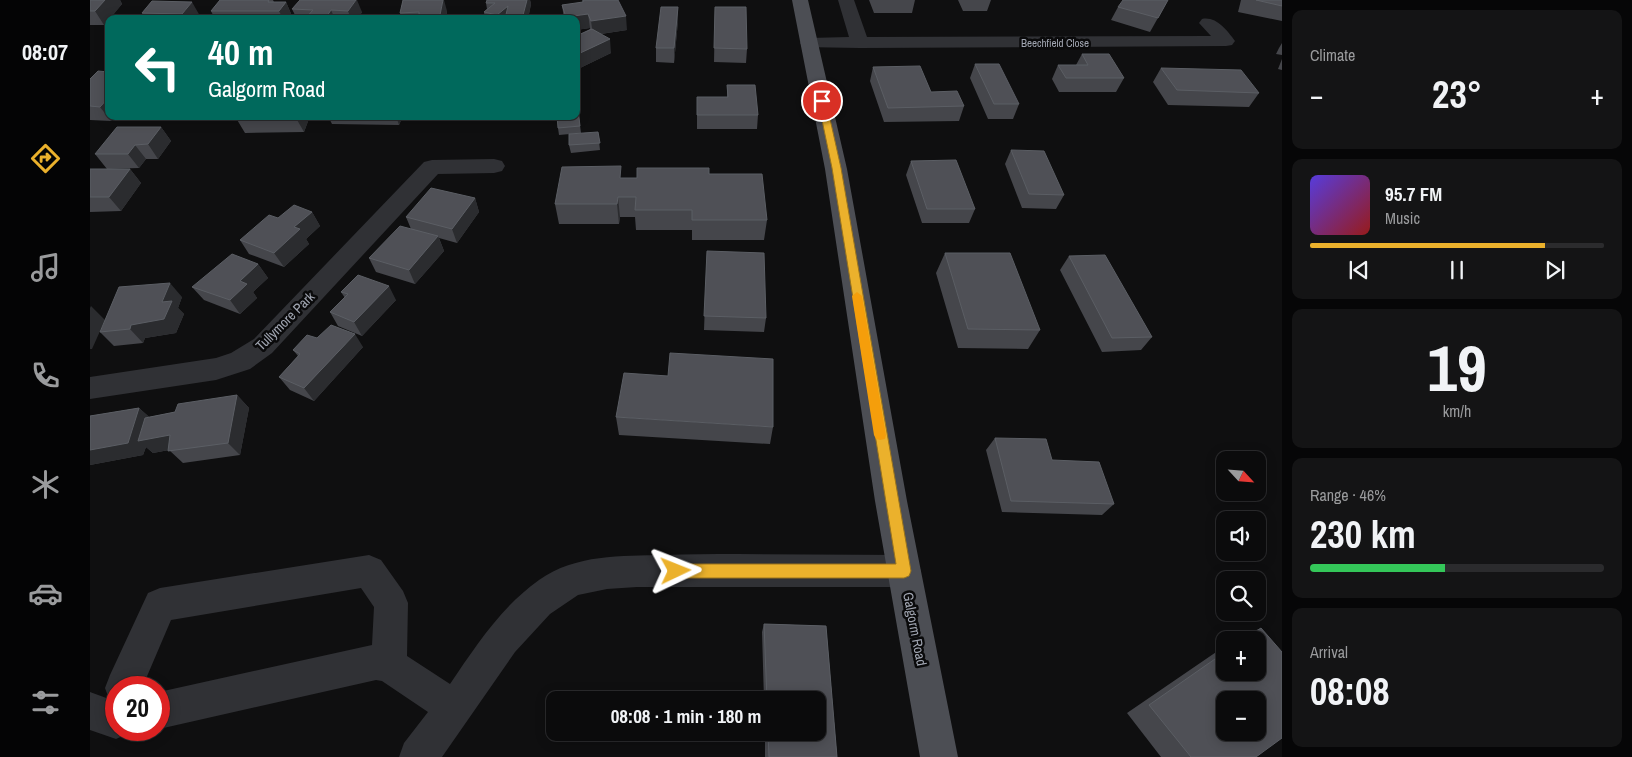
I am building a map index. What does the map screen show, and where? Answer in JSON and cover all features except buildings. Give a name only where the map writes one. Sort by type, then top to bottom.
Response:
[{"type":"main road","name":"Galgorm Road","points":[[800,0],[836,168],[904,571],[939,757]]},
{"type":"street","points":[[846,0],[860,43]]},
{"type":"street","name":"Beechfield Close","points":[[809,44],[1226,41],[1208,24]]},
{"type":"street","name":"Tullymore Park","points":[[90,388],[216,369],[240,361],[263,346],[432,167],[494,166]]},
{"type":"street","points":[[418,757],[463,697],[499,642],[552,590],[571,580],[618,572],[714,570],[904,571]]},
{"type":"street","points":[[126,676],[160,605],[370,571],[391,603],[389,665]]},
{"type":"street","points":[[170,709],[376,662],[389,665],[445,702],[456,704],[463,697]]},
{"type":"slow traffic","points":[[857,296],[880,435]]},
{"type":"route","points":[[676,571],[904,571],[836,168],[822,101]]}]
